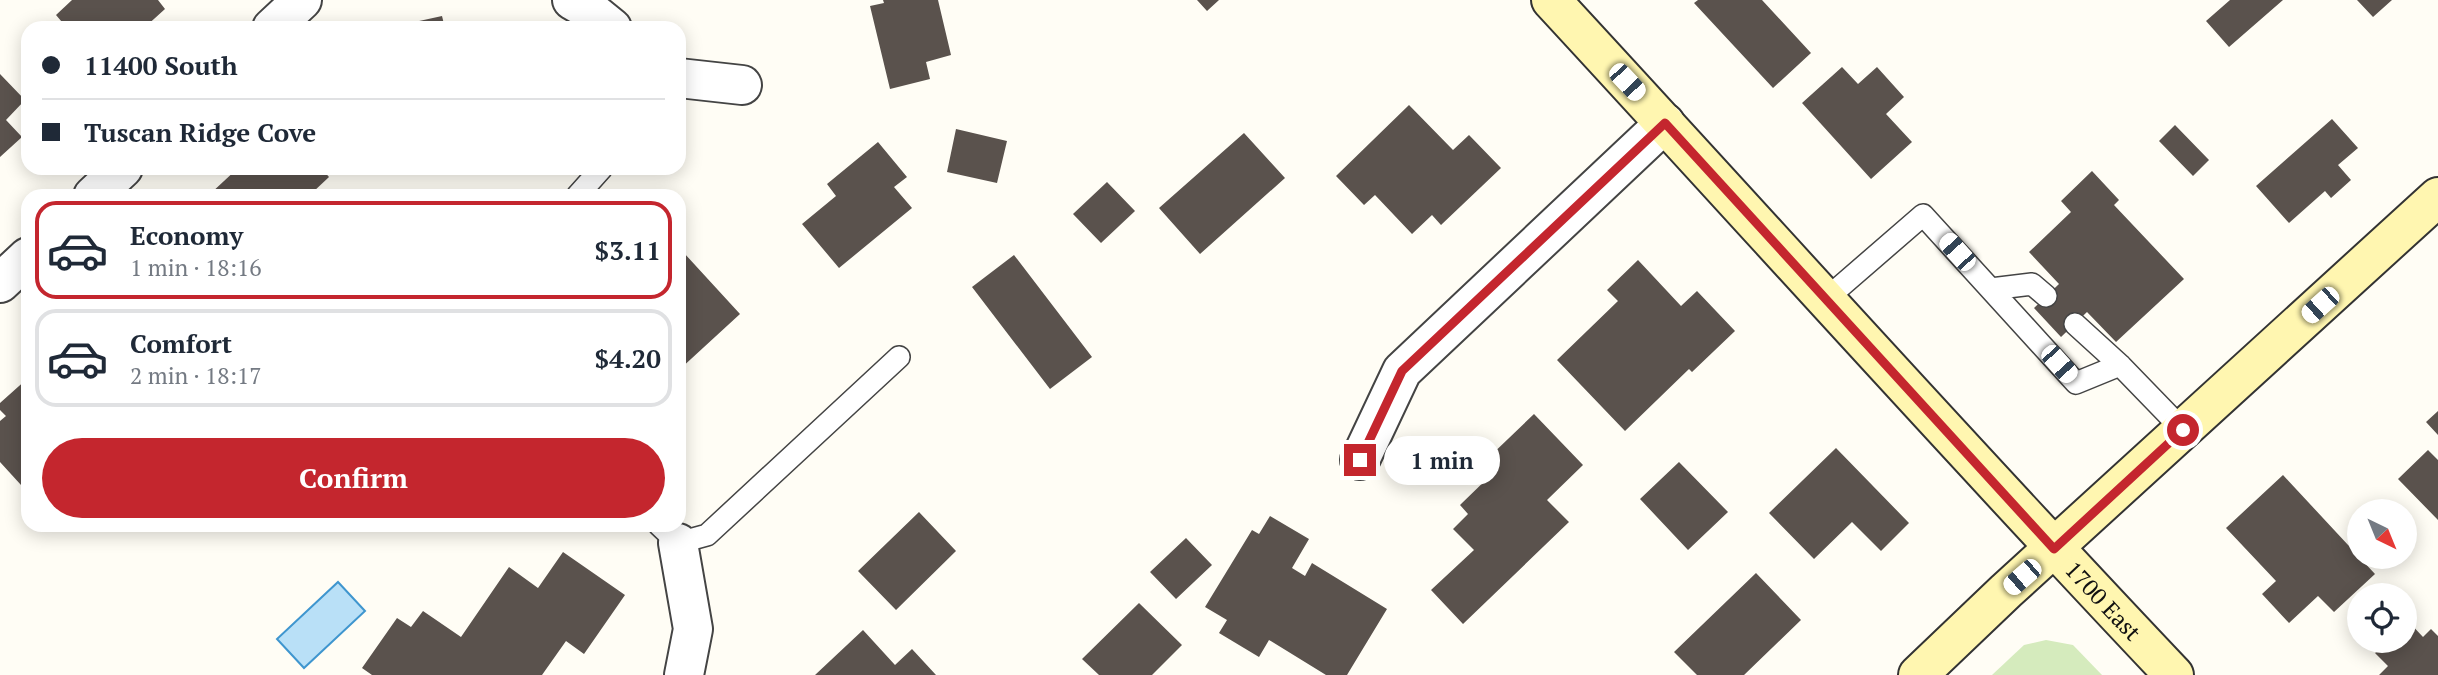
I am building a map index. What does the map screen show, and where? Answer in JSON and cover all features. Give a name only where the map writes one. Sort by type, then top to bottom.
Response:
[{"type":"main road","name":"1700 East","points":[[1551,0],[1882,363],[2174,675]]},
{"type":"main road","points":[[1918,675],[2438,197]]},
{"type":"street","points":[[280,21],[302,0]]},
{"type":"street","points":[[572,0],[603,21]]},
{"type":"street","points":[[686,79],[742,85]]},
{"type":"street","points":[[1360,460],[1402,371],[1665,123]]},
{"type":"street","points":[[100,189],[116,175]]},
{"type":"street","points":[[0,283],[21,264]]},
{"type":"street","points":[[668,534],[693,629],[684,675]]},
{"type":"lane","points":[[583,189],[596,175]]},
{"type":"lane","points":[[1826,299],[1923,215],[2076,383],[2120,365]]},
{"type":"lane","points":[[1991,289],[2032,284],[2046,296]]},
{"type":"lane","points":[[2075,324],[2120,365],[2183,430]]},
{"type":"lane","points":[[668,534],[706,535],[900,357]]},
{"type":"green space","points":[[2046,640],[2073,645],[2102,675],[1992,675],[2024,645]]},
{"type":"water","points":[[338,582],[365,611],[304,668],[277,639]]},
{"type":"building","points":[[72,0],[158,0],[165,9],[152,21],[61,21],[56,15]]},
{"type":"building","points":[[883,0],[938,0],[951,55],[926,62],[930,79],[890,89],[870,6],[884,3]]},
{"type":"building","points":[[1197,0],[1219,0],[1207,11]]},
{"type":"building","points":[[1698,0],[1762,0],[1811,53],[1773,88],[1694,3]]},
{"type":"building","points":[[2230,0],[2283,0],[2229,47],[2206,21]]},
{"type":"building","points":[[2357,0],[2392,0],[2373,17]]},
{"type":"building","points":[[442,16],[443,21],[419,21]]},
{"type":"building","points":[[1842,67],[1858,84],[1877,67],[1904,97],[1886,114],[1912,142],[1871,179],[1802,103]]},
{"type":"building","points":[[0,74],[21,96],[21,104],[6,120],[21,138],[0,157]]},
{"type":"building","points":[[1409,105],[1453,150],[1469,135],[1501,168],[1441,225],[1432,215],[1412,234],[1375,195],[1364,205],[1336,176]]},
{"type":"building","points":[[2332,119],[2358,148],[2338,165],[2351,180],[2331,198],[2325,191],[2289,223],[2256,186]]},
{"type":"building","points":[[2175,125],[2209,160],[2193,176],[2159,141]]},
{"type":"building","points":[[956,129],[1007,141],[997,183],[947,172]]},
{"type":"building","points":[[1244,133],[1285,178],[1200,254],[1159,208]]},
{"type":"building","points":[[878,142],[907,177],[894,187],[912,208],[839,268],[802,224],[836,196],[827,184]]},
{"type":"building","points":[[2092,171],[2119,200],[2114,205],[2184,279],[2116,342],[2087,312],[2061,337],[2034,308],[2059,284],[2029,252],[2071,212],[2061,201]]},
{"type":"building","points":[[230,175],[329,177],[316,189],[215,189]]},
{"type":"building","points":[[1107,182],[1135,211],[1101,243],[1073,214]]},
{"type":"building","points":[[686,255],[740,314],[686,364]]},
{"type":"building","points":[[1014,255],[1092,357],[1050,389],[972,287]]},
{"type":"building","points":[[1638,260],[1681,306],[1697,291],[1735,331],[1692,372],[1689,369],[1625,431],[1557,360],[1618,301],[1607,290]]},
{"type":"building","points":[[21,384],[21,485],[0,462],[0,421],[6,416],[0,410],[0,403]]},
{"type":"building","points":[[2438,411],[2438,435],[2426,422]]},
{"type":"building","points":[[1534,414],[1583,465],[1547,500],[1569,522],[1463,624],[1431,590],[1474,550],[1453,529],[1468,514],[1460,505],[1495,471],[1485,461]]},
{"type":"building","points":[[1836,448],[1909,523],[1881,551],[1852,522],[1814,559],[1769,513]]},
{"type":"building","points":[[2428,450],[2438,460],[2438,520],[2398,479]]},
{"type":"building","points":[[1679,462],[1728,512],[1688,550],[1640,499]]},
{"type":"building","points":[[2283,475],[2347,544],[2347,569],[2370,569],[2375,574],[2365,583],[2347,583],[2347,600],[2334,612],[2318,596],[2289,623],[2262,594],[2276,581],[2226,528]]},
{"type":"building","points":[[919,512],[956,551],[896,610],[858,571]]},
{"type":"building","points":[[1270,516],[1309,539],[1292,568],[1305,576],[1312,563],[1387,609],[1347,675],[1326,675],[1269,640],[1259,657],[1219,633],[1227,620],[1205,607],[1252,530],[1259,534]]},
{"type":"building","points":[[1186,538],[1212,565],[1176,599],[1150,572]]},
{"type":"building","points":[[563,552],[625,595],[584,654],[566,641],[542,675],[372,675],[362,668],[397,618],[411,627],[423,611],[461,637],[509,567],[538,588]]},
{"type":"building","points":[[1756,573],[1801,620],[1744,675],[1697,675],[1674,652]]},
{"type":"building","points":[[1139,603],[1182,645],[1152,675],[1099,675],[1082,659]]},
{"type":"building","points":[[2431,629],[2438,636],[2438,675],[2379,675],[2388,666],[2375,653],[2417,653],[2417,631],[2423,637]]},
{"type":"building","points":[[863,630],[895,665],[912,649],[936,675],[815,675]]},
{"type":"route","points":[[1360,460],[1402,371],[1665,123],[2054,549],[2183,430]]}]
